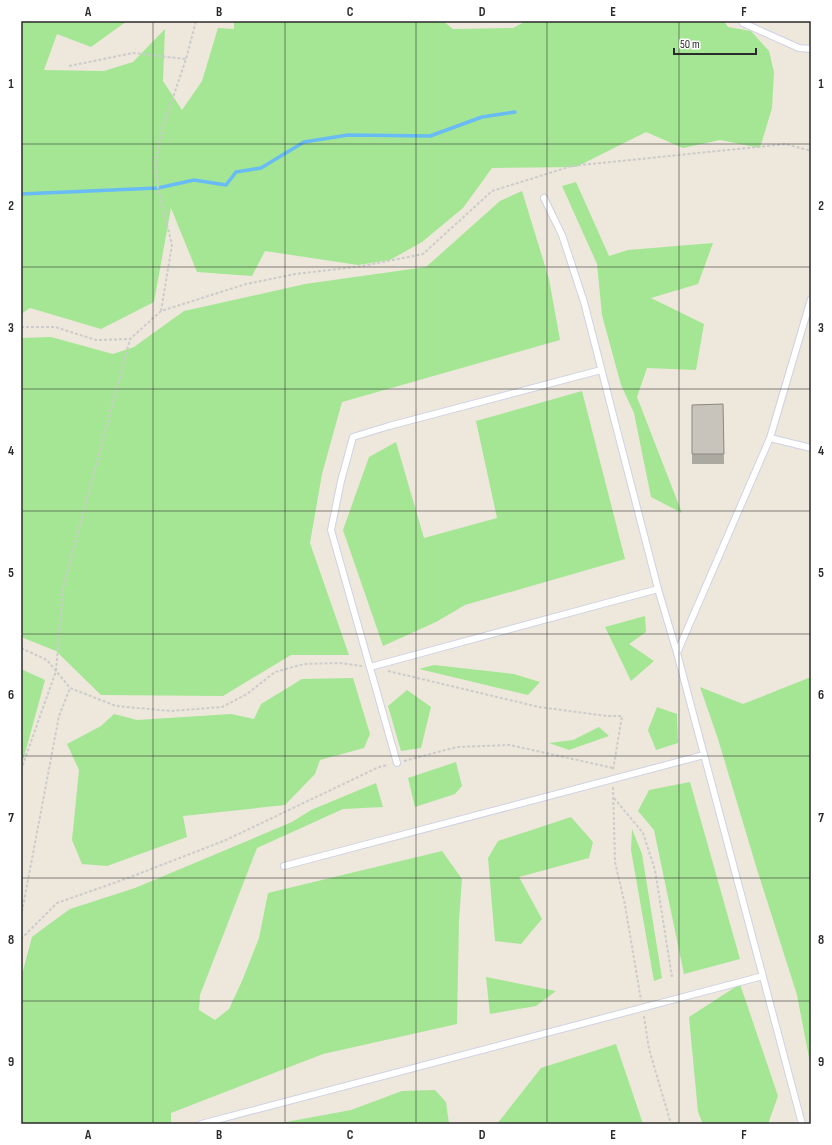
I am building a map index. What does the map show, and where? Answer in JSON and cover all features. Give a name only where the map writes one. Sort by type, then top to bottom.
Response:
[{"type":"lane","points":[[743,23],[799,48],[811,49]]},
{"type":"lane","points":[[544,198],[562,235],[584,302],[658,589],[677,653],[802,1124]]},
{"type":"lane","points":[[677,653],[770,438],[811,299]]},
{"type":"lane","points":[[398,763],[331,530],[341,480],[353,437],[389,426],[601,370]]},
{"type":"lane","points":[[770,438],[811,448]]},
{"type":"lane","points":[[370,667],[658,589]]},
{"type":"lane","points":[[284,866],[704,755]]},
{"type":"lane","points":[[201,1124],[763,976]]},
{"type":"path","points":[[161,311],[172,245],[158,188],[156,163],[161,133],[186,59],[196,21]]},
{"type":"path","points":[[69,66],[133,53],[186,59]]},
{"type":"path","points":[[21,770],[56,672],[63,588],[130,339],[161,311],[246,284],[296,274],[363,266],[423,254],[492,191],[572,166],[786,144],[811,151]]},
{"type":"path","points":[[21,327],[55,327],[96,340],[130,339]]},
{"type":"path","points":[[21,648],[47,660],[70,688],[116,706],[171,711],[222,707],[247,694],[275,672],[304,664],[340,663],[370,667]]},
{"type":"path","points":[[385,671],[539,707],[607,716],[622,716],[613,776]]},
{"type":"path","points":[[21,917],[59,716],[70,688]]},
{"type":"path","points":[[21,939],[57,902],[128,878],[226,840],[379,767],[458,747],[510,745],[613,768]]},
{"type":"path","points":[[613,783],[615,862],[625,905],[642,1003]]},
{"type":"path","points":[[613,797],[643,833],[646,840],[655,870],[672,977]]},
{"type":"path","points":[[643,1011],[649,1049],[672,1124]]},
{"type":"green space","points":[[21,21],[127,21],[91,47],[57,34],[44,70],[104,71],[133,62],[165,29],[163,81],[182,110],[202,81],[218,28],[234,29],[234,21],[443,21],[453,29],[513,28],[526,21],[724,21],[728,27],[751,31],[769,51],[774,72],[772,108],[760,148],[720,140],[683,148],[646,132],[576,167],[492,168],[463,208],[422,242],[390,260],[358,265],[265,251],[252,276],[197,272],[171,208],[154,302],[101,329],[30,308],[21,314]]},
{"type":"green space","points":[[576,182],[609,256],[628,250],[713,243],[698,284],[651,298],[704,324],[696,370],[647,368],[637,397],[682,513],[651,497],[634,413],[621,385],[602,315],[597,264],[562,186]]},
{"type":"green space","points":[[522,191],[549,279],[560,340],[342,402],[322,474],[310,543],[349,655],[291,655],[223,696],[101,695],[56,651],[21,637],[21,338],[51,337],[113,354],[134,347],[184,311],[305,284],[426,267],[500,201]]},
{"type":"green space","points":[[582,391],[625,559],[465,605],[436,622],[383,646],[343,530],[369,457],[396,442],[424,538],[497,518],[476,421]]},
{"type":"green space","points":[[645,616],[646,632],[629,644],[654,661],[631,681],[605,627]]},
{"type":"green space","points":[[434,665],[514,674],[540,682],[528,695],[419,669]]},
{"type":"green space","points":[[21,669],[45,680],[21,768]]},
{"type":"green space","points":[[811,677],[811,1068],[797,995],[718,739],[700,687],[743,704]]},
{"type":"green space","points":[[353,678],[370,734],[364,748],[320,760],[315,774],[285,805],[183,816],[187,837],[107,866],[82,864],[72,840],[79,770],[67,744],[101,726],[114,714],[137,720],[231,714],[254,719],[261,704],[302,679]]},
{"type":"green space","points":[[407,690],[431,707],[421,748],[401,751],[388,706]]},
{"type":"green space","points":[[657,707],[677,714],[678,743],[656,750],[648,730]]},
{"type":"green space","points":[[599,727],[609,736],[569,750],[549,743],[573,740]]},
{"type":"green space","points":[[456,762],[462,786],[455,794],[415,807],[408,778]]},
{"type":"green space","points":[[690,782],[740,959],[684,974],[654,830],[638,811],[649,790]]},
{"type":"green space","points":[[376,783],[383,807],[343,809],[257,848],[200,995],[199,1010],[215,1020],[229,1009],[259,938],[268,893],[442,851],[462,879],[459,920],[457,1024],[323,1054],[171,1113],[171,1124],[21,1124],[21,978],[32,937],[70,909],[135,888],[292,822],[311,810]]},
{"type":"green space","points":[[571,817],[593,842],[589,858],[519,877],[542,919],[521,944],[495,941],[488,858],[498,841]]},
{"type":"green space","points":[[632,829],[642,854],[662,978],[654,981],[631,850]]},
{"type":"green space","points":[[486,977],[556,991],[536,1006],[490,1014]]},
{"type":"green space","points":[[740,984],[778,1096],[768,1124],[703,1124],[698,1112],[689,1017]]},
{"type":"green space","points":[[616,1044],[643,1124],[497,1124],[541,1068]]},
{"type":"green space","points":[[435,1090],[446,1102],[449,1124],[275,1124],[351,1110],[402,1091]]},
{"type":"building","points":[[723,404],[724,454],[692,454],[692,405]]},
{"type":"waterway","points":[[21,194],[158,188],[194,180],[226,185],[236,172],[261,168],[304,142],[348,135],[430,136],[482,117],[515,112]]}]
